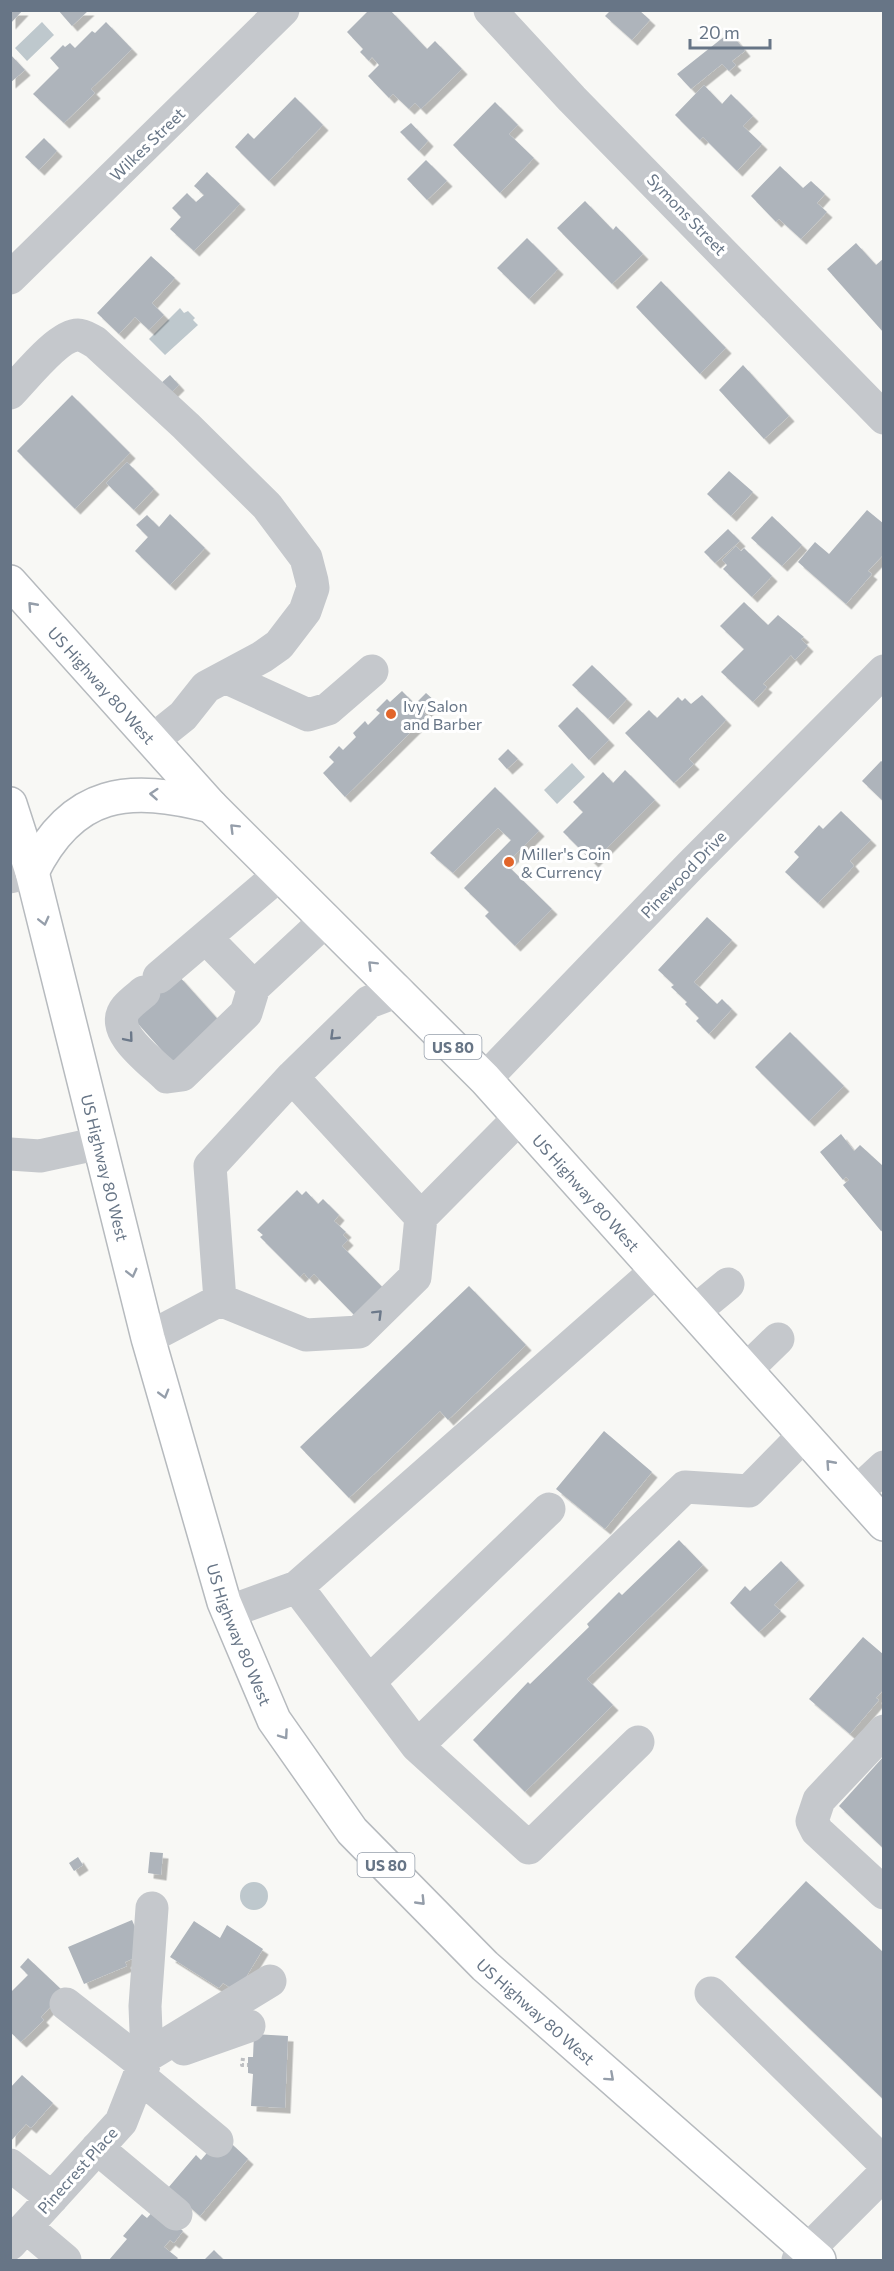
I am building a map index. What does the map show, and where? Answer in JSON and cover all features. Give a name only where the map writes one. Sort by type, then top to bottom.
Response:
[{"type":"main road","name":"US Highway 80 West","points":[[10,582],[211,806],[485,1079],[884,1524]]},
{"type":"main road","points":[[21,875],[65,825],[87,808],[113,796],[141,793],[171,795],[211,806]]},
{"type":"main road","name":"US Highway 80 West","points":[[10,804],[21,875],[100,1143],[148,1338],[228,1612],[274,1720],[352,1831],[485,1966],[808,2257]]},
{"type":"street","name":"Wilkes Street","points":[[10,278],[283,10]]},
{"type":"street","name":"Symons Street","points":[[490,10],[572,99],[884,418]]},
{"type":"street","points":[[10,393],[63,340],[77,335],[85,336],[95,342],[186,426],[267,506],[306,558],[313,588],[305,611],[279,645],[201,691],[183,716],[153,740]]},
{"type":"street","points":[[225,677],[308,715],[328,709],[372,671]]},
{"type":"street","name":"Pinewood Drive","points":[[485,1079],[706,850],[884,671]]},
{"type":"street","points":[[280,874],[125,1009],[121,1022],[124,1034],[167,1077],[182,1075],[246,1013],[254,987],[326,920]]},
{"type":"street","points":[[206,938],[254,987]]},
{"type":"street","points":[[220,1300],[210,1166],[292,1077],[369,1002],[398,991]]},
{"type":"street","points":[[292,1077],[421,1217]]},
{"type":"street","points":[[148,1338],[220,1300],[306,1335],[359,1332],[414,1277],[421,1217],[520,1118]]},
{"type":"street","points":[[10,1154],[40,1156],[100,1143]]},
{"type":"street","points":[[228,1612],[297,1587],[657,1270]]},
{"type":"street","points":[[694,1312],[728,1284]]},
{"type":"street","points":[[746,1370],[778,1339]]},
{"type":"street","points":[[417,1746],[685,1487],[748,1491],[804,1435]]},
{"type":"street","points":[[856,1493],[884,1467]]},
{"type":"street","points":[[369,1682],[549,1509]]},
{"type":"street","points":[[297,1587],[417,1746],[529,1848],[638,1742]]},
{"type":"street","points":[[884,1731],[819,1800],[812,1821],[817,1831],[884,1893]]},
{"type":"street","points":[[143,2066],[152,1908]]},
{"type":"street","points":[[143,2066],[270,1981]]},
{"type":"street","points":[[711,1993],[884,2163]]},
{"type":"street","points":[[66,2004],[143,2066],[217,2140]]},
{"type":"street","points":[[143,2066],[249,2026]]},
{"type":"street","name":"Pinecrest Place","points":[[18,2235],[121,2122],[143,2066]]},
{"type":"street","points":[[97,2148],[176,2214]]},
{"type":"street","points":[[10,2165],[52,2198]]},
{"type":"street","points":[[808,2257],[884,2174]]},
{"type":"street","points":[[18,2235],[65,2260]]},
{"type":"shaded area","points":[[42,22],[54,35],[27,61],[15,48]]},
{"type":"shaded area","points":[[180,308],[184,313],[188,311],[198,325],[165,355],[149,339]]},
{"type":"shaded area","points":[[572,763],[585,777],[557,804],[544,790]]},
{"type":"shaded area","points":[[254,1882],[264,1886],[268,1896],[264,1906],[254,1910],[244,1906],[240,1896],[244,1886]]},
{"type":"building","points":[[10,10],[23,10],[10,24]]},
{"type":"building","points":[[58,10],[89,10],[72,26]]},
{"type":"building","points":[[369,10],[390,10],[427,49],[435,41],[462,69],[421,109],[415,103],[409,109],[393,94],[389,98],[368,76],[379,65],[372,57],[369,61],[360,52],[363,49],[347,32]]},
{"type":"building","points":[[607,10],[639,10],[650,20],[632,40],[605,16],[609,12]]},
{"type":"building","points":[[106,22],[132,49],[91,89],[95,93],[64,123],[33,94],[59,68],[50,58],[63,45],[65,47],[70,43],[75,48],[92,31],[95,33]]},
{"type":"building","points":[[730,32],[745,51],[732,61],[736,65],[729,71],[722,64],[691,89],[677,74]]},
{"type":"building","points":[[10,54],[25,70],[10,83]]},
{"type":"building","points":[[704,85],[722,104],[731,94],[753,116],[743,126],[762,144],[737,171],[703,137],[700,140],[675,115]]},
{"type":"building","points":[[295,97],[323,125],[269,181],[235,147],[248,133],[254,139]]},
{"type":"building","points":[[495,102],[518,125],[509,134],[534,158],[500,193],[453,145]]},
{"type":"building","points":[[411,123],[428,141],[419,151],[400,132]]},
{"type":"building","points":[[44,138],[57,151],[39,170],[25,157]]},
{"type":"building","points":[[426,160],[447,181],[427,200],[407,179]]},
{"type":"building","points":[[780,166],[803,188],[811,181],[825,194],[817,203],[827,212],[801,239],[779,219],[776,222],[751,196]]},
{"type":"building","points":[[207,172],[240,204],[194,251],[170,229],[181,217],[172,208],[187,193],[196,202],[204,195],[194,186]]},
{"type":"building","points":[[585,201],[613,230],[616,226],[643,254],[612,284],[557,228]]},
{"type":"building","points":[[527,238],[558,269],[529,299],[497,268]]},
{"type":"building","points":[[856,243],[876,265],[884,258],[884,333],[827,269]]},
{"type":"building","points":[[151,256],[175,278],[152,303],[164,315],[149,330],[135,317],[119,334],[97,313]]},
{"type":"building","points":[[661,281],[726,348],[700,374],[636,307]]},
{"type":"building","points":[[743,365],[789,416],[764,439],[719,390]]},
{"type":"building","points":[[170,375],[179,385],[169,395],[159,385]]},
{"type":"building","points":[[72,395],[130,453],[75,509],[17,451]]},
{"type":"building","points":[[127,462],[154,489],[134,510],[106,483]]},
{"type":"building","points":[[729,471],[753,492],[731,516],[707,494]]},
{"type":"building","points":[[867,510],[884,524],[884,554],[868,571],[872,574],[846,604],[798,562],[815,542],[829,554]]},
{"type":"building","points":[[170,514],[205,548],[170,585],[135,551],[148,537],[136,525],[147,515],[159,527]]},
{"type":"building","points":[[772,516],[802,545],[782,566],[751,538]]},
{"type":"building","points":[[728,529],[740,541],[715,563],[704,552]]},
{"type":"building","points":[[736,546],[741,551],[744,548],[772,576],[752,597],[723,569],[727,565],[722,560]]},
{"type":"building","points":[[744,602],[768,625],[778,615],[804,637],[801,639],[808,646],[795,660],[791,655],[763,684],[767,687],[753,702],[721,672],[744,649],[720,626]]},
{"type":"building","points":[[592,665],[627,699],[608,719],[572,685]]},
{"type":"building","points":[[402,691],[415,704],[426,693],[436,702],[424,713],[427,716],[345,797],[323,773],[334,762],[329,757],[339,746],[343,750],[356,737],[353,733],[365,721],[368,725],[380,713],[376,710],[387,699],[390,702]]},
{"type":"building","points":[[702,695],[726,720],[689,759],[694,764],[674,783],[625,733],[649,710],[657,718],[678,697],[682,701],[685,698],[691,704]]},
{"type":"building","points":[[577,707],[609,740],[589,760],[558,726]]},
{"type":"building","points":[[508,749],[518,759],[507,769],[498,759]]},
{"type":"building","points":[[881,761],[884,763],[884,802],[862,781]]},
{"type":"building","points":[[625,770],[655,800],[593,862],[563,832],[583,812],[573,802],[603,772],[613,783]]},
{"type":"building","points":[[495,787],[539,831],[506,864],[552,909],[515,946],[485,916],[489,912],[464,888],[511,840],[498,828],[453,873],[430,853]]},
{"type":"building","points":[[841,811],[871,840],[850,861],[854,866],[818,903],[785,872],[799,857],[794,852],[819,825],[823,829]]},
{"type":"building","points":[[707,917],[732,940],[694,982],[717,1004],[722,999],[732,1009],[709,1034],[696,1021],[699,1018],[685,1004],[687,1002],[671,987],[674,985],[658,970]]},
{"type":"building","points":[[178,975],[222,1024],[175,1065],[132,1017]]},
{"type":"building","points":[[790,1032],[844,1086],[809,1121],[755,1067]]},
{"type":"building","points":[[841,1134],[854,1151],[860,1145],[884,1167],[884,1230],[881,1231],[843,1185],[849,1180],[846,1177],[843,1180],[820,1152]]},
{"type":"building","points":[[297,1190],[302,1195],[306,1191],[318,1204],[323,1199],[339,1215],[334,1221],[346,1232],[343,1235],[348,1240],[342,1246],[391,1296],[362,1323],[314,1274],[309,1279],[304,1273],[300,1277],[260,1237],[263,1235],[257,1230]]},
{"type":"building","points":[[469,1286],[526,1345],[448,1420],[440,1411],[349,1498],[300,1447]]},
{"type":"building","points":[[604,1431],[652,1472],[605,1529],[556,1489]]},
{"type":"building","points":[[679,1540],[703,1565],[587,1679],[613,1705],[525,1792],[473,1740],[528,1682],[530,1684],[589,1627],[587,1624],[619,1592],[622,1595]]},
{"type":"building","points":[[781,1561],[799,1580],[774,1605],[781,1611],[759,1632],[730,1603],[745,1586],[750,1591]]},
{"type":"building","points":[[863,1637],[884,1655],[884,1689],[876,1698],[879,1700],[850,1734],[809,1699]]},
{"type":"building","points":[[884,1756],[884,1849],[839,1806]]},
{"type":"building","points":[[150,1852],[163,1853],[161,1875],[148,1873]]},
{"type":"building","points":[[78,1857],[83,1865],[74,1871],[69,1863]]},
{"type":"building","points":[[806,1881],[884,1953],[884,2100],[735,1957]]},
{"type":"building","points":[[132,1920],[146,1953],[125,1962],[127,1966],[84,1984],[68,1947]]},
{"type":"building","points":[[194,1921],[220,1938],[227,1925],[263,1949],[237,1992],[223,1983],[219,1988],[170,1957]]},
{"type":"building","points":[[28,1958],[64,1992],[41,2017],[44,2020],[21,2042],[10,2032],[10,1993],[28,1975],[20,1967]]},
{"type":"building","points":[[254,2034],[288,2036],[285,2108],[251,2106],[253,2074],[248,2073],[248,2057],[253,2057]]},
{"type":"building","points":[[22,2075],[53,2103],[31,2128],[26,2124],[10,2142],[10,2088]]},
{"type":"building","points":[[222,2135],[248,2159],[200,2216],[168,2188],[196,2155],[201,2160]]},
{"type":"building","points":[[156,2208],[183,2231],[174,2243],[170,2240],[164,2247],[178,2258],[176,2260],[109,2260],[127,2239],[123,2236],[142,2214],[147,2218]]},
{"type":"building","points":[[214,2250],[224,2260],[204,2260]]},
{"type":"place","name":"Ivy Salon and Barber","points":[[391,714]]},
{"type":"place","name":"Miller's Coin & Currency","points":[[509,862]]}]
